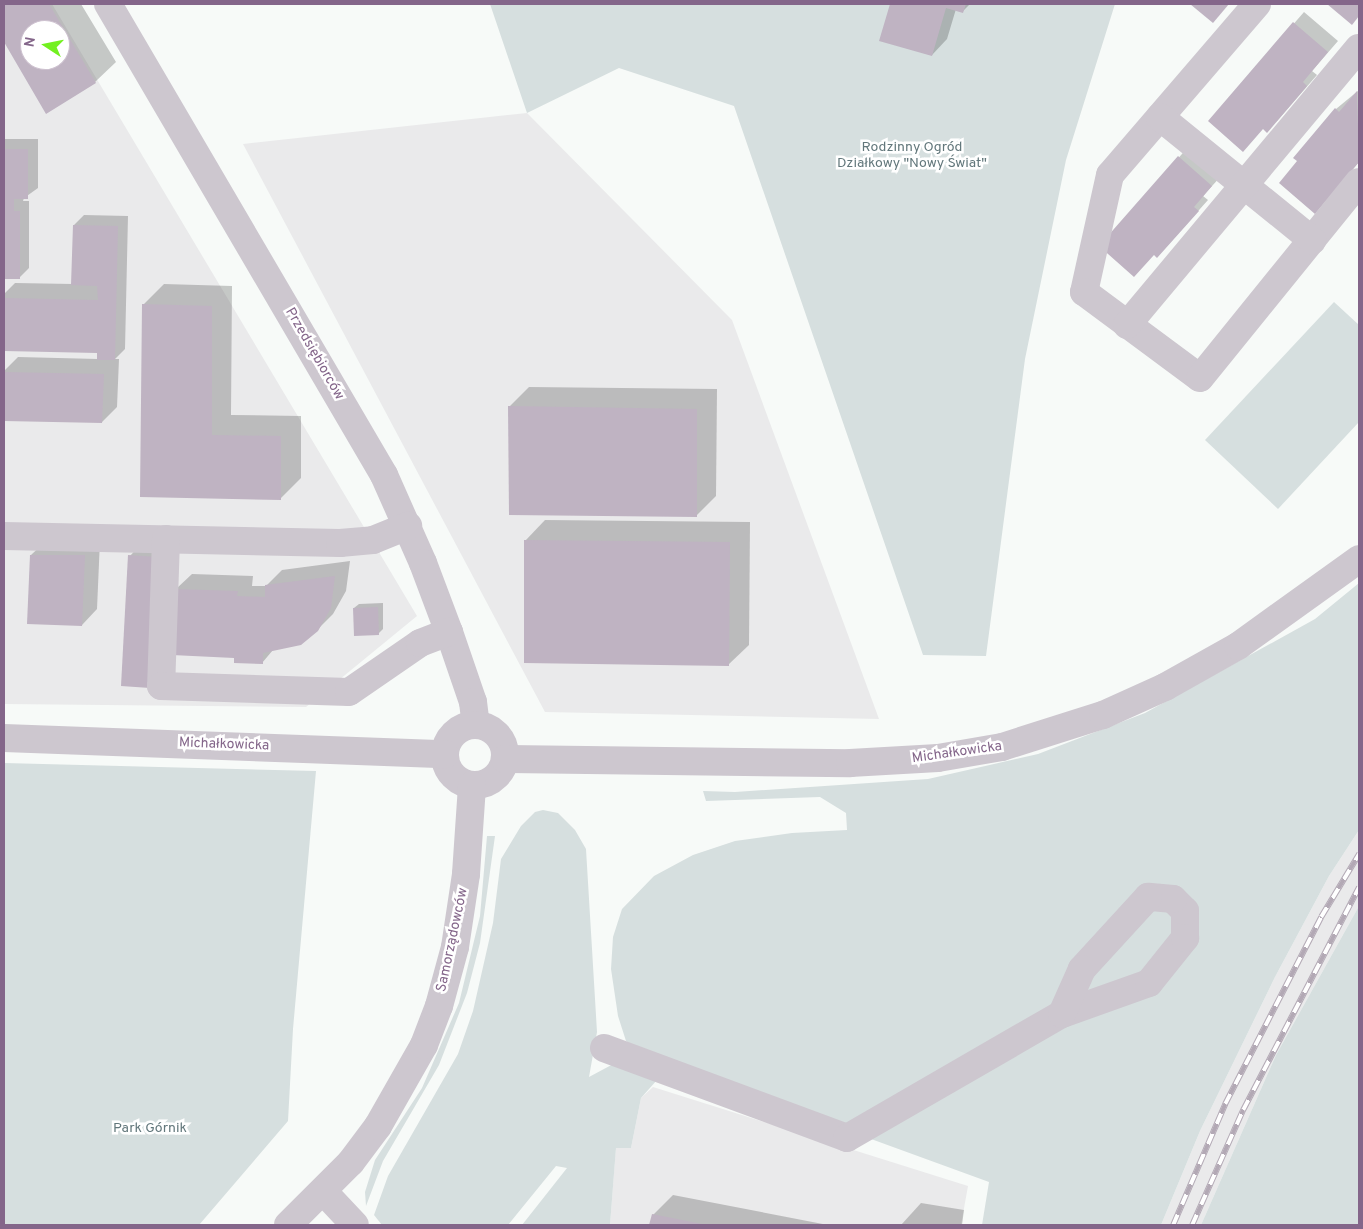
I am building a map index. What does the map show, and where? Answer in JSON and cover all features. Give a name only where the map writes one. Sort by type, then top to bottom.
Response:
[{"type":"street","name":"Przedsiębiorców","points":[[108,4],[309,344],[384,475],[408,526],[449,632],[473,702],[476,725]]},
{"type":"street","points":[[1257,4],[1110,175],[1084,292],[1200,378],[1359,182]]},
{"type":"street","points":[[1126,325],[1357,55]]},
{"type":"street","points":[[1160,117],[1312,240]]},
{"type":"street","points":[[4,536],[340,543],[373,540],[408,526]]},
{"type":"street","points":[[166,539],[161,686],[349,692],[420,643],[449,632]]},
{"type":"street","name":"Michałkowicka","points":[[505,759],[850,763],[938,758],[1002,747],[1103,715],[1165,687],[1238,646],[1359,559]]},
{"type":"street","points":[[476,725],[491,730],[499,738],[505,759],[493,778],[472,785],[460,781],[451,772],[445,754],[450,738],[460,729],[476,725]]},
{"type":"street","name":"Michałkowicka","points":[[4,738],[445,754]]},
{"type":"street","name":"Samorządowców","points":[[288,1225],[324,1192],[378,1126],[407,1079],[439,1006],[455,947],[466,874],[472,785]]},
{"type":"street","points":[[604,1048],[847,1138],[1062,1014],[1149,983],[1185,938],[1185,911],[1173,898],[1148,897],[1082,969],[1062,1014]]},
{"type":"street","points":[[324,1192],[355,1225]]},
{"type":"shaded area","points":[[4,4],[52,4],[62,20],[20,20],[20,70],[70,70],[70,34],[417,616],[306,707],[4,704]]},
{"type":"shaded area","points":[[527,113],[732,320],[879,719],[545,712],[243,144]]},
{"type":"shaded area","points":[[1359,830],[1359,906],[1276,1055],[1201,1225],[1161,1225],[1200,1131],[1275,977],[1329,876]]},
{"type":"shaded area","points":[[653,1087],[968,1186],[961,1225],[610,1225],[616,1147],[631,1148],[641,1098]]},
{"type":"green space","name":"Rodzinny Ogród Działkowy \"Nowy Świat\"","points":[[490,4],[1115,4],[1066,160],[1025,359],[986,656],[923,655],[734,106],[619,68],[527,113]]},
{"type":"green space","points":[[1334,302],[1359,325],[1359,422],[1278,509],[1205,440]]},
{"type":"green space","points":[[1359,583],[1359,830],[1329,876],[1275,977],[1200,1131],[1161,1225],[982,1225],[989,1182],[654,1060],[626,1041],[618,1016],[611,969],[613,937],[622,909],[654,876],[693,855],[735,841],[792,833],[847,830],[846,813],[820,797],[706,801],[703,791],[735,792],[928,779],[1038,754],[1145,713],[1315,619]]},
{"type":"green space","name":"Park Górnik","points":[[4,763],[316,771],[293,1029],[288,1121],[199,1225],[4,1225]]},
{"type":"green space","points":[[543,810],[558,813],[575,830],[586,849],[597,1032],[589,1077],[617,1062],[657,1080],[641,1098],[631,1148],[616,1148],[610,1225],[522,1225],[567,1168],[556,1166],[508,1225],[382,1225],[374,1215],[388,1176],[458,1054],[473,1011],[493,923],[501,859],[521,826],[535,812]]},
{"type":"green space","points":[[487,836],[495,836],[480,943],[467,993],[439,1065],[383,1161],[366,1206],[365,1192],[375,1160],[422,1088],[459,1003],[480,916]]},
{"type":"green space","points":[[1359,906],[1359,1225],[1201,1225],[1276,1055]]},
{"type":"building","points":[[4,4],[49,4],[59,20],[20,20],[20,69],[4,42]]},
{"type":"building","points":[[890,4],[966,4],[963,13],[946,8],[932,56],[879,41]]},
{"type":"building","points":[[1190,4],[1229,4],[1213,23]]},
{"type":"building","points":[[1327,4],[1359,4],[1359,16],[1352,25]]},
{"type":"building","points":[[1293,22],[1328,52],[1303,82],[1307,86],[1267,133],[1263,129],[1243,152],[1208,121]]},
{"type":"building","points":[[70,39],[96,83],[46,114],[20,70],[70,70]]},
{"type":"building","points":[[1357,91],[1359,162],[1315,214],[1279,183],[1297,161],[1293,158],[1335,108],[1339,112]]},
{"type":"building","points":[[4,149],[28,149],[28,199],[14,199],[14,211],[20,211],[20,279],[4,279]]},
{"type":"building","points":[[1178,156],[1212,186],[1194,207],[1199,211],[1157,258],[1154,255],[1134,277],[1099,246]]},
{"type":"building","points":[[73,225],[118,226],[115,360],[97,360],[97,353],[4,351],[4,298],[98,300],[97,286],[71,285]]},
{"type":"building","points":[[142,304],[212,306],[212,435],[281,436],[281,500],[140,497]]},
{"type":"building","points":[[4,372],[104,374],[102,423],[4,421]]},
{"type":"building","points":[[508,406],[697,409],[697,517],[509,515]]},
{"type":"building","points":[[524,540],[730,542],[729,666],[524,663]]},
{"type":"building","points":[[30,555],[85,555],[82,626],[27,624]]},
{"type":"building","points":[[128,555],[157,557],[150,688],[121,686]]},
{"type":"building","points":[[335,576],[331,608],[318,631],[301,645],[263,653],[263,664],[234,663],[234,658],[172,655],[175,589],[238,591],[237,596],[265,597],[265,585]]},
{"type":"building","points":[[378,607],[379,635],[354,636],[353,608]]},
{"type":"building","points":[[652,1214],[702,1224],[702,1225],[649,1225]]},
{"type":"railway","points":[[1173,1225],[1225,1104],[1321,917],[1359,854]]},
{"type":"railway","points":[[1192,1225],[1243,1110],[1359,887]]}]
